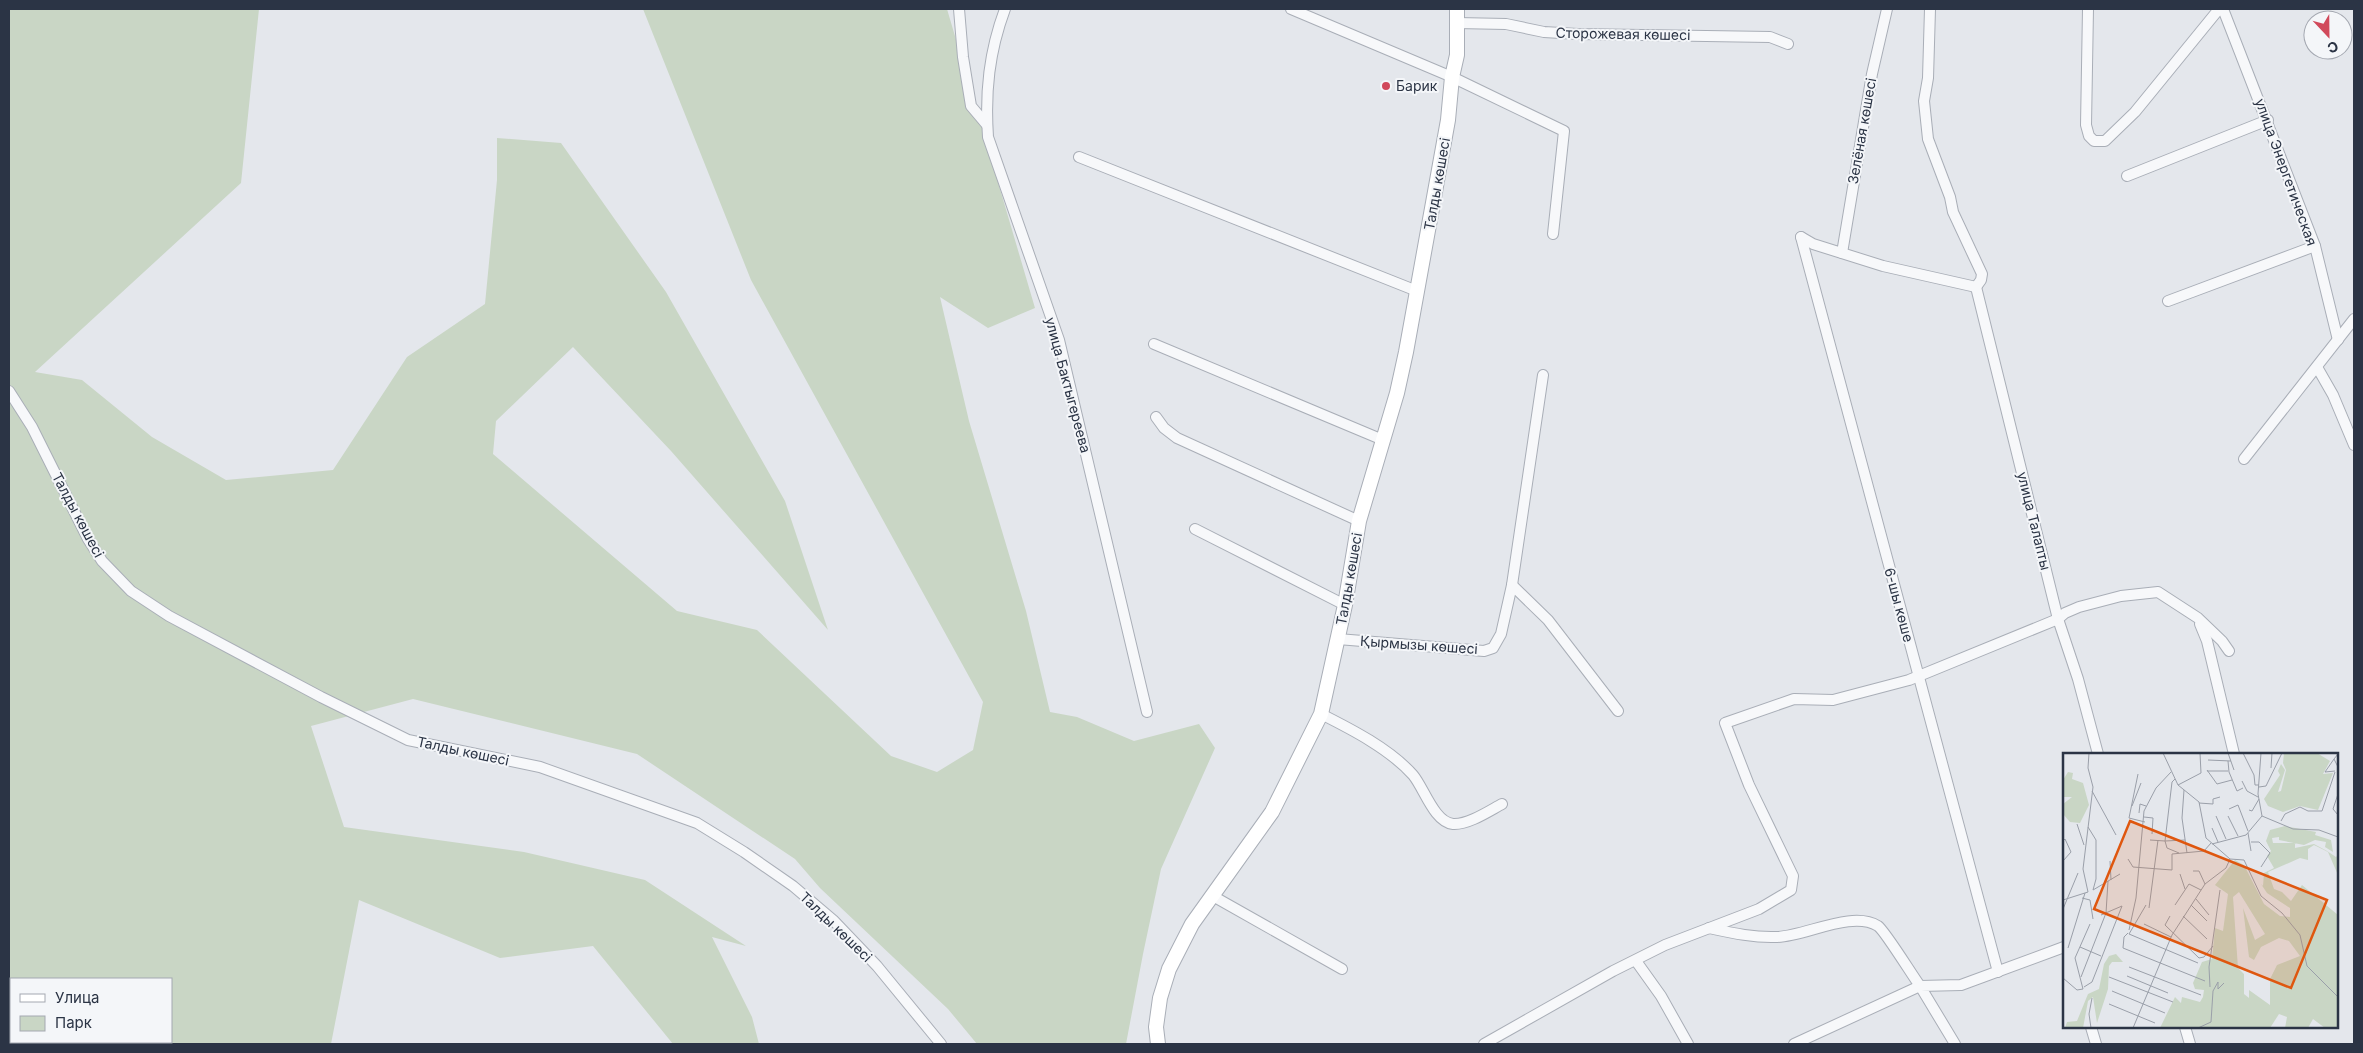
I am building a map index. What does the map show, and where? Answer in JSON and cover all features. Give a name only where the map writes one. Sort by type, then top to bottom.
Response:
[{"type":"street","points":[[959,9],[963,57],[971,106],[988,125]]},
{"type":"street","name":"улица Бактыгереева","points":[[1005,9],[990,60],[988,137],[1059,340],[1147,712]]},
{"type":"street","points":[[1291,9],[1452,77],[1564,131],[1553,234]]},
{"type":"street","name":"Талды көшесі","points":[[1158,1044],[1156,1027],[1160,998],[1170,969],[1192,924],[1272,812],[1321,714],[1345,605],[1359,521],[1406,352],[1448,120],[1452,77],[1457,55],[1457,9]]},
{"type":"street","name":"Зелёная көшесі","points":[[1842,253],[1872,74],[1887,9]]},
{"type":"street","name":"улица Талапты","points":[[1930,9],[1928,78],[1924,101],[1928,139],[1950,197],[1953,212],[1980,268],[1978,283],[2058,619],[2078,679],[2098,753]]},
{"type":"street","points":[[2088,9],[2086,125],[2089,136],[2094,141],[2105,141],[2135,112],[2219,9]]},
{"type":"street","name":"улица Энергетическая","points":[[2223,9],[2268,120],[2314,246],[2338,340]]},
{"type":"street","name":"Сторожевая көшесі","points":[[1457,23],[1506,24],[1544,32],[1578,34],[1770,37],[1788,44]]},
{"type":"street","points":[[2127,176],[2268,120]]},
{"type":"street","points":[[1079,157],[1417,291]]},
{"type":"street","name":"6-шы көше","points":[[1842,253],[1812,244],[1801,237],[1998,972]]},
{"type":"street","points":[[2168,301],[2314,246]]},
{"type":"street","points":[[1842,253],[1907,272],[1978,283]]},
{"type":"street","points":[[2244,459],[2354,319]]},
{"type":"street","points":[[1154,344],[1383,440]]},
{"type":"street","points":[[2317,367],[2333,395],[2354,445]]},
{"type":"street","name":"Қырмызы көшесі","points":[[1338,639],[1484,651],[1493,648],[1501,634],[1512,585],[1543,375]]},
{"type":"street","name":"Талды көшесі","points":[[9,391],[32,427],[88,539],[102,561],[131,591],[178,621],[408,740],[540,767],[697,823],[744,852],[793,886],[833,920],[877,966],[941,1044]]},
{"type":"street","points":[[1156,417],[1164,428],[1177,438],[1359,521]]},
{"type":"street","points":[[1195,529],[1345,605]]},
{"type":"street","points":[[1512,585],[1548,620],[1618,711]]},
{"type":"street","points":[[1484,1044],[1584,985],[1636,961],[1665,945],[1759,909],[1791,890],[1793,876],[1749,785],[1725,723],[1794,699],[1833,700],[1894,685],[2058,619],[2065,613],[2079,607],[2121,596],[2158,592],[2198,618],[2222,641],[2229,651]]},
{"type":"street","points":[[2198,618],[2206,641],[2234,753]]},
{"type":"street","points":[[1321,714],[1362,734],[1413,775],[1441,819],[1453,824],[1464,822],[1502,804]]},
{"type":"street","points":[[1211,895],[1342,969]]},
{"type":"street","points":[[1708,928],[1746,936],[1778,937],[1855,921],[1869,922],[1880,928],[1920,986],[1954,1044]]},
{"type":"street","points":[[1798,1043],[1920,986],[1961,985],[2063,948]]},
{"type":"street","points":[[1636,961],[1661,996],[1688,1044]]},
{"type":"street","points":[[2091,1028],[2096,1044]]},
{"type":"street","points":[[2185,1028],[2190,1044]]},
{"type":"green space","points":[[9,9],[259,9],[241,183],[35,372],[82,380],[152,437],[226,480],[333,470],[407,357],[485,304],[497,180],[497,138],[561,143],[666,292],[785,501],[828,630],[671,451],[573,347],[496,421],[493,454],[677,611],[757,630],[891,756],[937,772],[973,750],[983,702],[751,280],[643,9],[947,9],[1035,308],[988,328],[940,297],[969,421],[1026,611],[1050,712],[1077,717],[1134,741],[1199,724],[1215,748],[1161,869],[1126,1044],[977,1044],[948,1009],[820,888],[795,859],[637,754],[413,699],[311,726],[344,827],[524,852],[645,880],[746,946],[712,937],[752,1017],[759,1044],[673,1044],[593,946],[500,958],[359,900],[331,1044],[79,1043],[172,1043],[172,978],[10,978],[9,995]]},
{"type":"place","name":"Барик","points":[[1386,86]]}]
